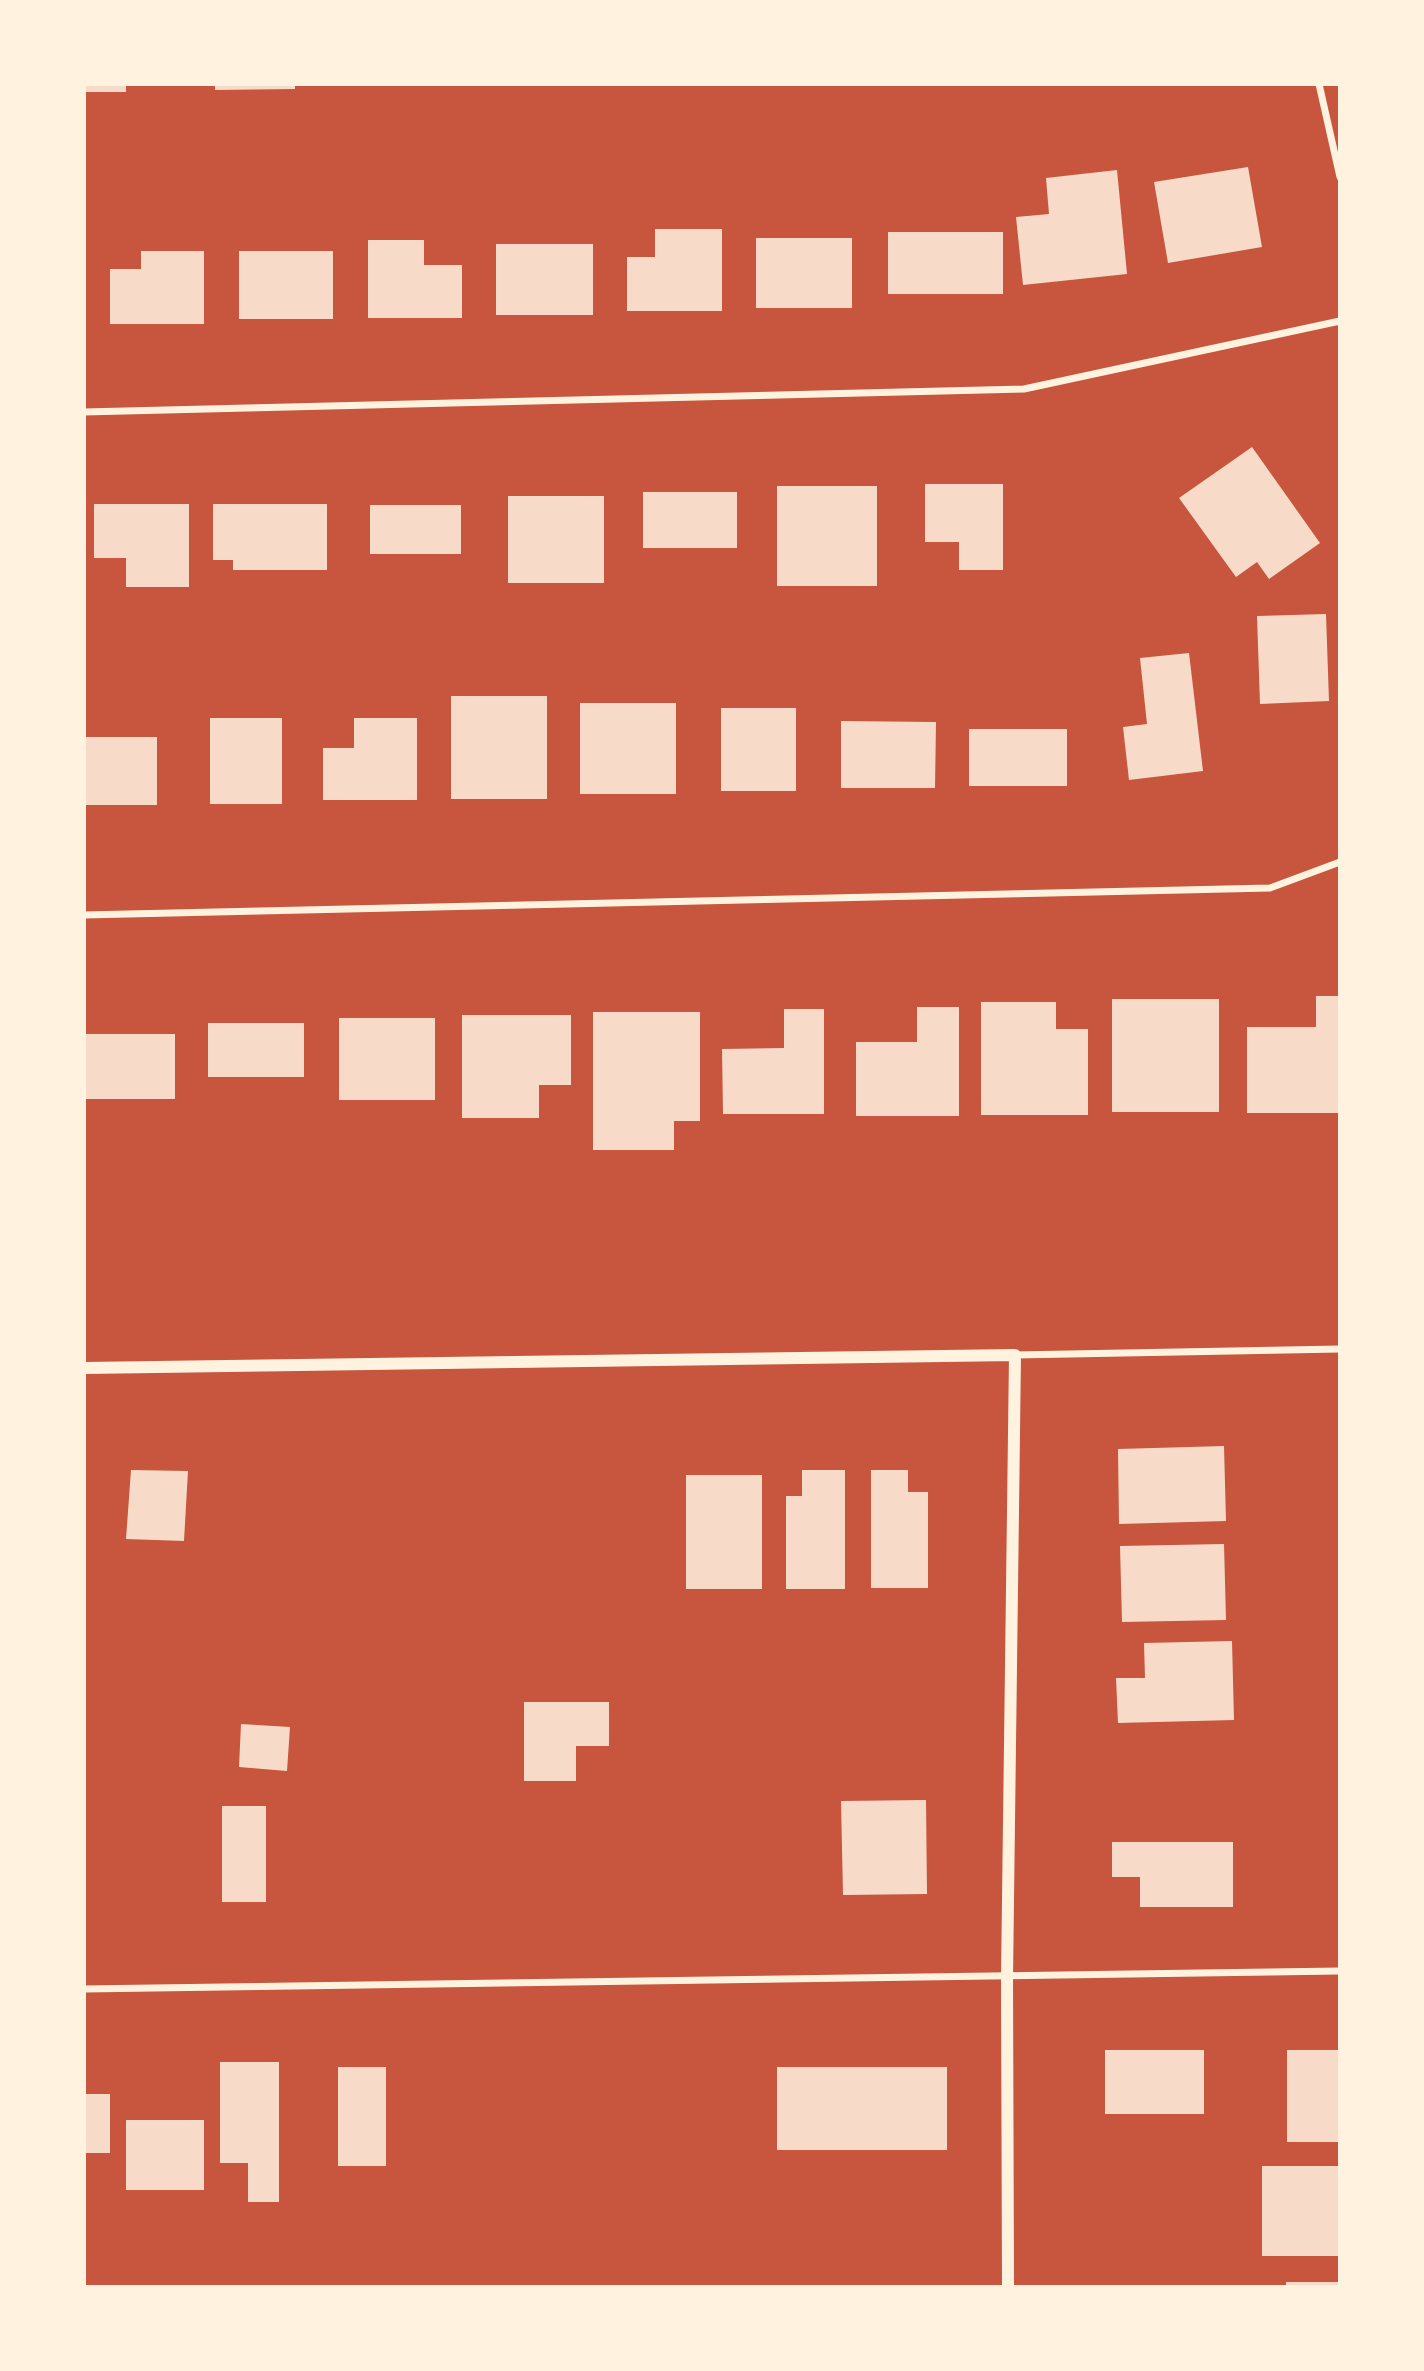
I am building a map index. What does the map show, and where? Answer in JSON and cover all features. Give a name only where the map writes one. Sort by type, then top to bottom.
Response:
[{"type":"street","points":[[1319,84],[1340,177]]},
{"type":"street","points":[[84,412],[1024,389],[1340,321]]},
{"type":"street","points":[[84,915],[1270,888],[1340,862]]},
{"type":"street","points":[[84,1368],[1340,1349]]},
{"type":"street","points":[[1008,2287],[1007,1978],[1015,1355]]},
{"type":"street","points":[[84,1989],[1007,1978],[1340,1971]]},
{"type":"building","points":[[84,84],[126,84],[126,92],[84,92]]},
{"type":"building","points":[[215,84],[295,84],[295,89],[215,90]]},
{"type":"building","points":[[1248,167],[1262,247],[1168,263],[1154,182]]},
{"type":"building","points":[[1117,170],[1127,274],[1023,285],[1016,217],[1049,214],[1046,178]]},
{"type":"building","points":[[655,229],[722,229],[722,311],[627,311],[627,257],[655,257]]},
{"type":"building","points":[[888,232],[1003,232],[1003,294],[888,294]]},
{"type":"building","points":[[756,238],[852,238],[852,308],[756,308]]},
{"type":"building","points":[[368,240],[424,240],[424,265],[462,265],[462,318],[368,318]]},
{"type":"building","points":[[496,244],[593,244],[593,315],[496,315]]},
{"type":"building","points":[[141,251],[204,251],[204,324],[110,324],[110,269],[141,269]]},
{"type":"building","points":[[239,251],[333,251],[333,319],[239,319]]},
{"type":"building","points":[[1252,447],[1320,543],[1269,579],[1257,562],[1236,577],[1179,498]]},
{"type":"building","points":[[925,484],[1003,484],[1003,570],[959,570],[959,542],[925,542]]},
{"type":"building","points":[[777,486],[877,486],[877,586],[777,586]]},
{"type":"building","points":[[643,492],[737,492],[737,548],[643,548]]},
{"type":"building","points":[[508,496],[604,496],[604,583],[508,583]]},
{"type":"building","points":[[94,504],[189,504],[189,587],[126,587],[126,558],[94,558]]},
{"type":"building","points":[[213,504],[327,504],[327,570],[233,570],[233,560],[213,560]]},
{"type":"building","points":[[370,505],[461,505],[461,554],[370,554]]},
{"type":"building","points":[[1326,614],[1329,701],[1260,704],[1257,616]]},
{"type":"building","points":[[1189,653],[1203,771],[1129,780],[1123,727],[1147,724],[1140,658]]},
{"type":"building","points":[[451,696],[547,696],[547,799],[451,799]]},
{"type":"building","points":[[580,703],[676,703],[676,794],[580,794]]},
{"type":"building","points":[[721,708],[796,708],[796,791],[721,791]]},
{"type":"building","points":[[210,718],[282,718],[282,804],[210,804]]},
{"type":"building","points":[[354,718],[417,718],[417,800],[323,800],[323,748],[354,748]]},
{"type":"building","points":[[841,721],[936,722],[935,788],[841,788]]},
{"type":"building","points":[[969,729],[1067,729],[1067,786],[969,786]]},
{"type":"building","points":[[84,737],[157,737],[157,805],[84,805]]},
{"type":"building","points":[[1316,996],[1340,996],[1340,1113],[1247,1113],[1247,1027],[1316,1027]]},
{"type":"building","points":[[1112,999],[1219,999],[1219,1112],[1112,1112]]},
{"type":"building","points":[[981,1002],[1056,1002],[1056,1029],[1088,1029],[1088,1115],[981,1115]]},
{"type":"building","points":[[917,1007],[959,1007],[959,1116],[856,1116],[856,1042],[917,1042]]},
{"type":"building","points":[[784,1009],[824,1009],[824,1114],[723,1114],[722,1049],[784,1048]]},
{"type":"building","points":[[593,1012],[700,1012],[700,1121],[674,1121],[674,1150],[593,1150]]},
{"type":"building","points":[[462,1015],[571,1015],[571,1085],[539,1085],[539,1118],[462,1118]]},
{"type":"building","points":[[339,1018],[435,1018],[435,1100],[339,1100]]},
{"type":"building","points":[[208,1023],[304,1023],[304,1077],[208,1077]]},
{"type":"building","points":[[84,1034],[175,1034],[175,1099],[84,1099]]},
{"type":"building","points":[[1224,1446],[1226,1521],[1119,1524],[1118,1449]]},
{"type":"building","points":[[131,1470],[188,1471],[184,1541],[126,1539]]},
{"type":"building","points":[[802,1470],[845,1470],[845,1589],[786,1589],[786,1496],[802,1496]]},
{"type":"building","points":[[871,1470],[908,1470],[908,1492],[928,1492],[928,1588],[871,1588]]},
{"type":"building","points":[[686,1475],[762,1475],[762,1589],[686,1589]]},
{"type":"building","points":[[1224,1544],[1226,1620],[1122,1622],[1120,1546]]},
{"type":"building","points":[[1232,1641],[1234,1720],[1118,1723],[1116,1678],[1145,1678],[1144,1643]]},
{"type":"building","points":[[524,1702],[609,1702],[609,1746],[576,1746],[576,1781],[524,1781]]},
{"type":"building","points":[[241,1724],[290,1727],[287,1771],[239,1767]]},
{"type":"building","points":[[926,1800],[927,1894],[843,1895],[841,1801]]},
{"type":"building","points":[[222,1806],[266,1806],[266,1902],[222,1902]]},
{"type":"building","points":[[1112,1842],[1233,1842],[1233,1907],[1140,1907],[1140,1877],[1112,1877]]},
{"type":"building","points":[[1105,2050],[1204,2050],[1204,2114],[1105,2114]]},
{"type":"building","points":[[1287,2050],[1340,2050],[1340,2142],[1287,2142]]},
{"type":"building","points":[[220,2062],[279,2062],[279,2202],[248,2202],[248,2163],[220,2163]]},
{"type":"building","points":[[338,2067],[386,2067],[386,2166],[338,2166]]},
{"type":"building","points":[[777,2067],[947,2067],[947,2150],[777,2150]]},
{"type":"building","points":[[84,2094],[110,2094],[110,2153],[84,2153]]},
{"type":"building","points":[[126,2120],[204,2120],[204,2190],[126,2190]]},
{"type":"building","points":[[1262,2166],[1340,2166],[1340,2256],[1262,2256]]},
{"type":"building","points":[[1286,2282],[1340,2282],[1340,2287],[1286,2287]]}]
